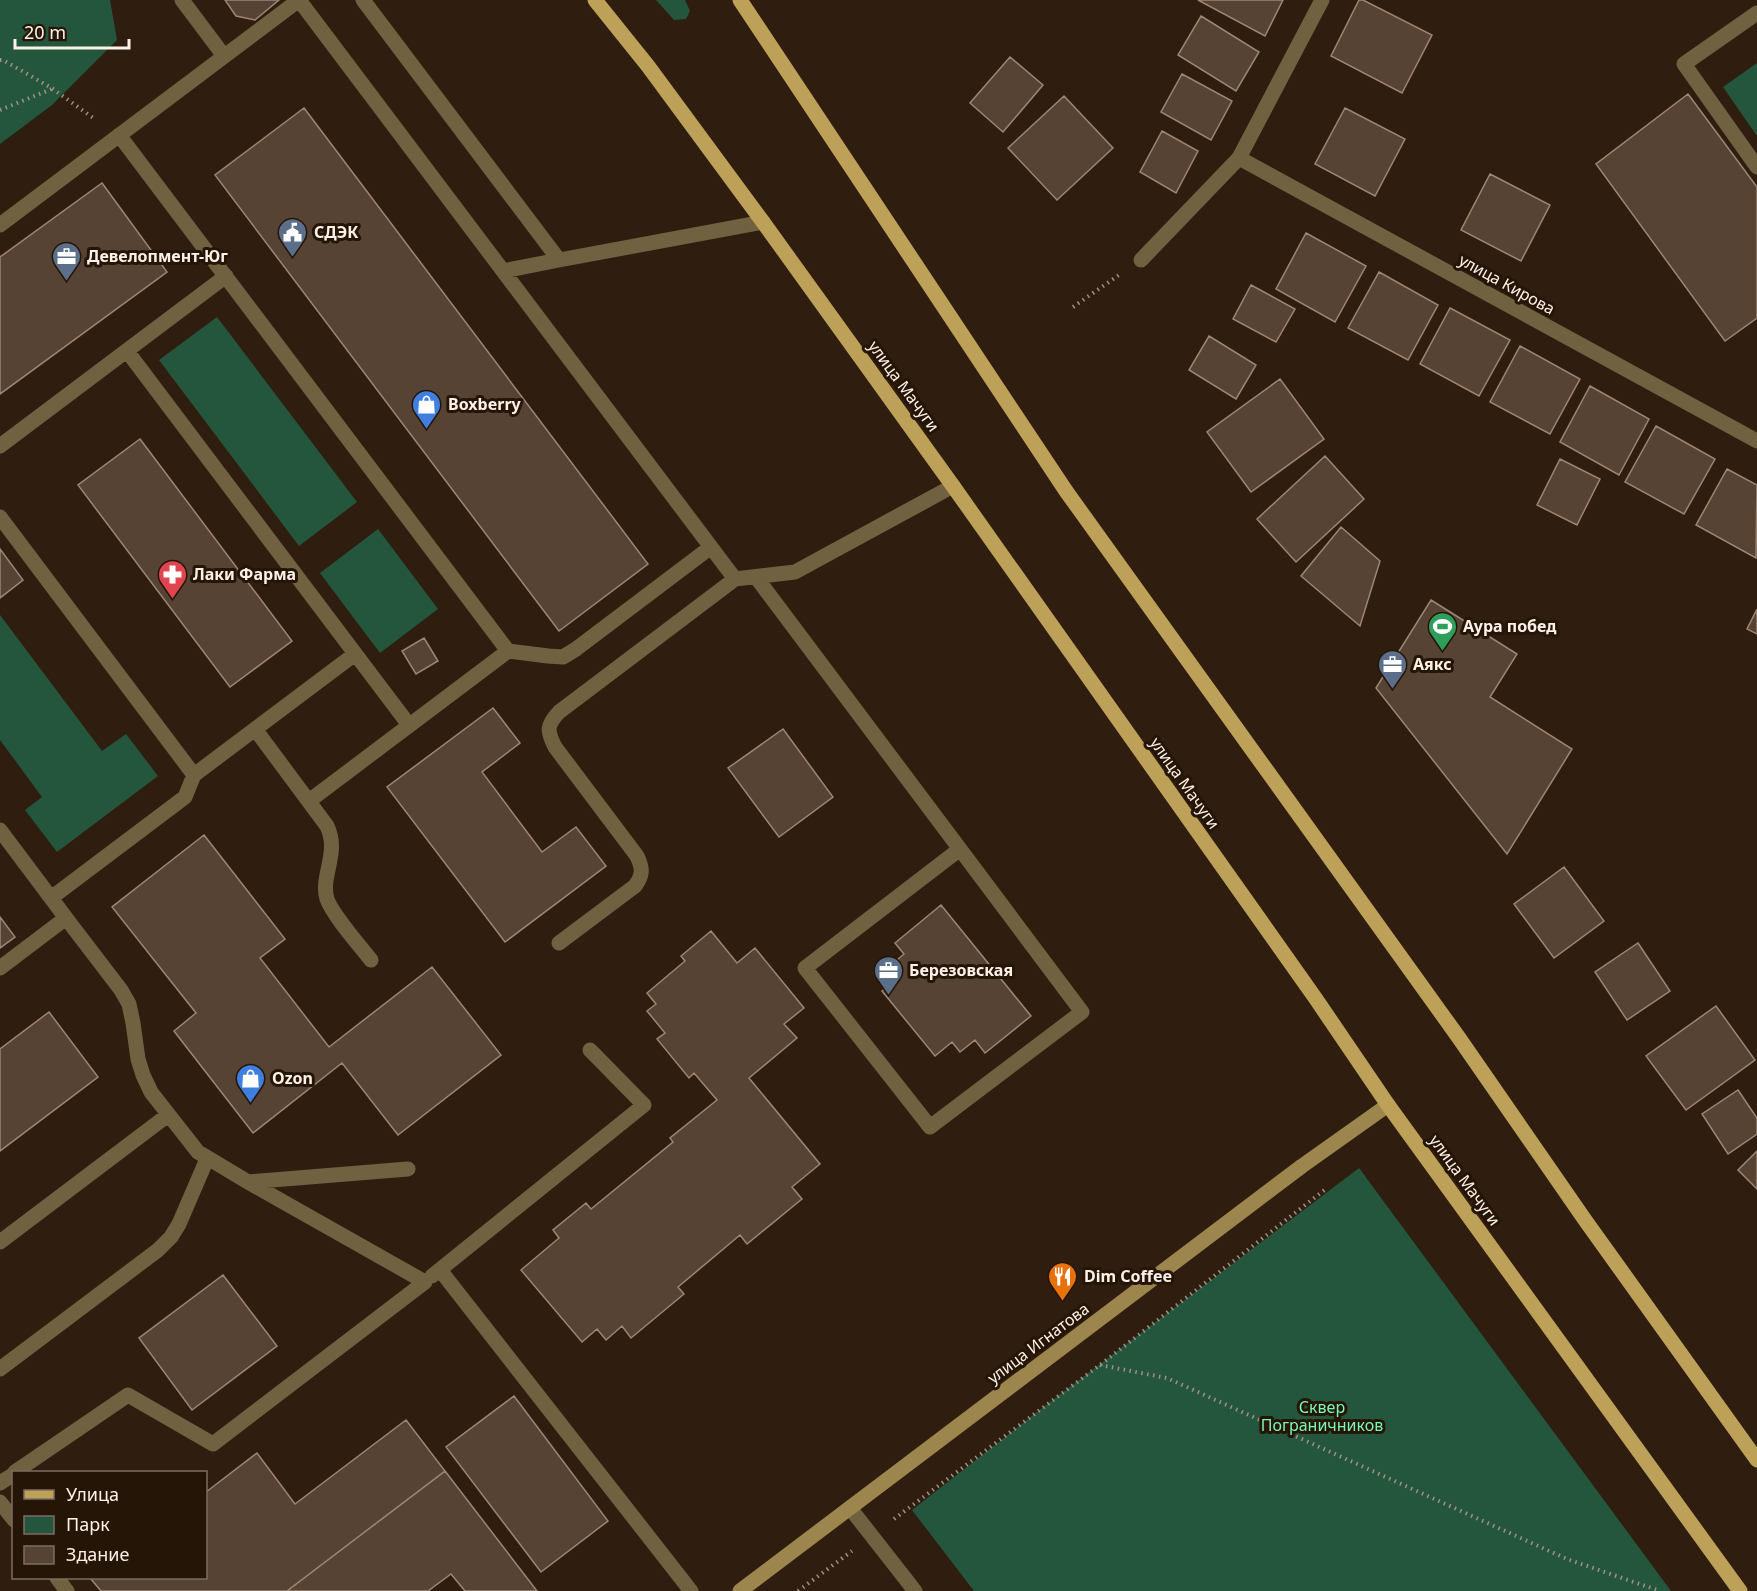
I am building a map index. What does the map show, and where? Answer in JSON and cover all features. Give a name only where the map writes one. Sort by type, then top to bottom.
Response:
[{"type":"main road","name":"улица Мачуги","points":[[595,0],[648,66],[764,222],[1316,999],[1388,1105],[1740,1591]]},
{"type":"main road","points":[[740,0],[1066,491],[1459,1038],[1592,1230],[1757,1460]]},
{"type":"street","points":[[182,0],[224,56]]},
{"type":"street","points":[[0,225],[299,0],[735,579]]},
{"type":"street","points":[[363,0],[559,260]]},
{"type":"street","points":[[1141,260],[1239,158],[1322,0]]},
{"type":"street","points":[[1757,13],[1684,64],[1757,167]]},
{"type":"street","points":[[119,135],[508,651]]},
{"type":"street","name":"улица Кирова","points":[[1239,158],[1757,441]]},
{"type":"street","points":[[503,271],[764,222]]},
{"type":"street","points":[[0,446],[226,276]]},
{"type":"street","points":[[127,351],[409,725]]},
{"type":"street","points":[[559,944],[635,886],[641,878],[643,868],[637,856],[555,747],[549,735],[550,721],[735,579],[795,572],[953,486]]},
{"type":"street","points":[[0,517],[195,775]]},
{"type":"street","points":[[309,801],[508,651],[563,657],[711,547]]},
{"type":"street","points":[[756,577],[960,849],[1082,1012],[930,1127],[805,968],[960,849]]},
{"type":"street","points":[[51,898],[185,797],[195,775],[355,654]]},
{"type":"street","points":[[255,729],[327,826],[332,836],[333,846],[326,888],[327,899],[371,960]]},
{"type":"street","points":[[0,830],[121,990],[129,1004],[134,1023],[138,1059],[151,1092],[191,1144],[207,1158],[425,1282]]},
{"type":"street","points":[[0,968],[66,918]]},
{"type":"street","points":[[17,1471],[128,1395],[213,1444],[425,1282],[644,1105],[590,1050]]},
{"type":"street","name":"улица Игнатова","points":[[740,1591],[1302,1166],[1388,1105]]},
{"type":"street","points":[[0,1242],[168,1115]]},
{"type":"street","points":[[0,1369],[158,1250],[171,1237],[179,1224],[207,1158]]},
{"type":"street","points":[[248,1182],[408,1169]]},
{"type":"street","points":[[440,1270],[691,1591]]},
{"type":"street","points":[[0,1502],[12,1517]]},
{"type":"street","points":[[850,1508],[915,1591]]},
{"type":"street","points":[[58,1579],[67,1591]]},
{"type":"path","points":[[0,60],[53,89],[119,135]]},
{"type":"path","points":[[0,110],[53,89]]},
{"type":"path","points":[[1073,307],[1141,260]]},
{"type":"path","points":[[798,1591],[1100,1365],[1326,1188]]},
{"type":"path","points":[[1100,1365],[1167,1378],[1567,1559],[1660,1591]]},
{"type":"green space","points":[[0,0],[110,0],[117,40],[52,105],[0,144]]},
{"type":"green space","points":[[656,0],[685,0],[690,11],[686,19],[674,20]]},
{"type":"green space","points":[[1757,63],[1757,136],[1723,87]]},
{"type":"green space","points":[[217,317],[357,502],[299,546],[159,360]]},
{"type":"green space","points":[[378,529],[438,609],[380,653],[320,573]]},
{"type":"green space","points":[[0,615],[102,751],[126,734],[158,776],[57,852],[25,810],[42,797],[0,740]]},
{"type":"green space","name":"Сквер Пограничников","points":[[1359,1168],[1671,1591],[974,1591],[912,1510],[1046,1405]]},
{"type":"building","points":[[225,0],[279,0],[255,20],[236,16]]},
{"type":"building","points":[[1198,0],[1283,0],[1265,36]]},
{"type":"building","points":[[1359,0],[1432,35],[1402,93],[1331,56]]},
{"type":"building","points":[[1201,16],[1259,52],[1236,91],[1178,55]]},
{"type":"building","points":[[1010,57],[1043,85],[1003,132],[970,103]]},
{"type":"building","points":[[1182,74],[1232,101],[1211,140],[1161,112]]},
{"type":"building","points":[[1688,94],[1757,187],[1757,318],[1725,341],[1596,164]]},
{"type":"building","points":[[1064,96],[1113,148],[1057,200],[1008,148]]},
{"type":"building","points":[[304,108],[648,564],[559,631],[215,175]]},
{"type":"building","points":[[1345,108],[1405,139],[1375,196],[1315,164]]},
{"type":"building","points":[[1162,131],[1198,151],[1176,193],[1140,172]]},
{"type":"building","points":[[1490,174],[1550,205],[1521,261],[1461,230]]},
{"type":"building","points":[[102,183],[167,272],[0,394],[0,257]]},
{"type":"building","points":[[1306,233],[1366,266],[1335,322],[1276,289]]},
{"type":"building","points":[[1379,272],[1438,305],[1408,360],[1348,328]]},
{"type":"building","points":[[1251,285],[1295,309],[1276,342],[1233,319]]},
{"type":"building","points":[[1450,308],[1510,340],[1479,396],[1420,364]]},
{"type":"building","points":[[1209,336],[1256,365],[1236,399],[1189,370]]},
{"type":"building","points":[[1520,346],[1580,379],[1550,434],[1490,402]]},
{"type":"building","points":[[1280,379],[1324,439],[1251,492],[1207,432]]},
{"type":"building","points":[[1590,386],[1649,419],[1619,475],[1560,442]]},
{"type":"building","points":[[1656,426],[1715,459],[1684,514],[1625,482]]},
{"type":"building","points":[[140,439],[292,641],[230,687],[78,485]]},
{"type":"building","points":[[1325,456],[1364,499],[1296,562],[1257,519]]},
{"type":"building","points":[[1560,459],[1600,479],[1577,525],[1537,505]]},
{"type":"building","points":[[1727,469],[1757,485],[1756,558],[1696,525]]},
{"type":"building","points":[[1341,527],[1380,561],[1360,626],[1301,576]]},
{"type":"building","points":[[0,549],[23,580],[0,598]]},
{"type":"building","points":[[1431,600],[1517,654],[1490,697],[1572,749],[1507,854],[1376,688]]},
{"type":"building","points":[[1757,609],[1757,634],[1747,629]]},
{"type":"building","points":[[424,638],[438,661],[416,674],[402,651]]},
{"type":"building","points":[[493,708],[520,743],[482,772],[542,852],[576,827],[606,866],[505,942],[387,787]]},
{"type":"building","points":[[783,729],[833,797],[779,837],[728,768]]},
{"type":"building","points":[[204,835],[285,939],[260,958],[329,1047],[432,967],[501,1055],[398,1135],[342,1063],[253,1133],[174,1031],[196,1013],[112,907]]},
{"type":"building","points":[[1564,867],[1604,921],[1554,958],[1514,904]]},
{"type":"building","points":[[941,905],[1031,1016],[985,1053],[975,1040],[960,1052],[952,1042],[935,1056],[882,991],[898,978],[889,967],[904,954],[895,943]]},
{"type":"building","points":[[0,917],[15,937],[0,948]]},
{"type":"building","points":[[711,931],[737,963],[755,948],[804,1008],[784,1024],[797,1038],[749,1078],[820,1164],[792,1187],[802,1199],[747,1244],[740,1235],[678,1287],[684,1294],[631,1338],[622,1326],[606,1340],[597,1329],[582,1342],[521,1270],[559,1238],[553,1230],[586,1203],[591,1209],[673,1142],[670,1138],[717,1100],[694,1073],[689,1078],[657,1039],[665,1033],[647,1011],[656,1004],[647,993],[685,961],[681,956]]},
{"type":"building","points":[[1638,943],[1670,991],[1627,1020],[1595,972]]},
{"type":"building","points":[[1716,1006],[1755,1060],[1686,1110],[1646,1056]]},
{"type":"building","points":[[49,1012],[98,1077],[0,1151],[0,1049]]},
{"type":"building","points":[[1738,1090],[1757,1118],[1757,1134],[1728,1154],[1702,1114]]},
{"type":"building","points":[[1757,1151],[1757,1189],[1738,1170]]},
{"type":"building","points":[[223,1275],[277,1346],[192,1410],[139,1338]]},
{"type":"building","points":[[514,1396],[608,1521],[541,1572],[446,1447]]},
{"type":"building","points":[[406,1420],[445,1471],[287,1591],[101,1591],[91,1579],[207,1579],[207,1491],[257,1453],[295,1504]]},
{"type":"building","points":[[445,1471],[537,1591],[465,1591],[451,1574],[428,1591],[287,1591]]},
{"type":"place","name":"СДЭК","points":[[293,258]]},
{"type":"place","name":"Девелопмент-Юг","points":[[66,282]]},
{"type":"place","name":"Boxberry","points":[[427,430]]},
{"type":"place","name":"Лаки Фарма","points":[[172,600]]},
{"type":"place","name":"Аура побед","points":[[1442,652]]},
{"type":"place","name":"Аякс","points":[[1392,690]]},
{"type":"place","name":"Березовская","points":[[888,996]]},
{"type":"place","name":"Ozon","points":[[251,1104]]},
{"type":"place","name":"Dim Coffee","points":[[1063,1302]]}]
